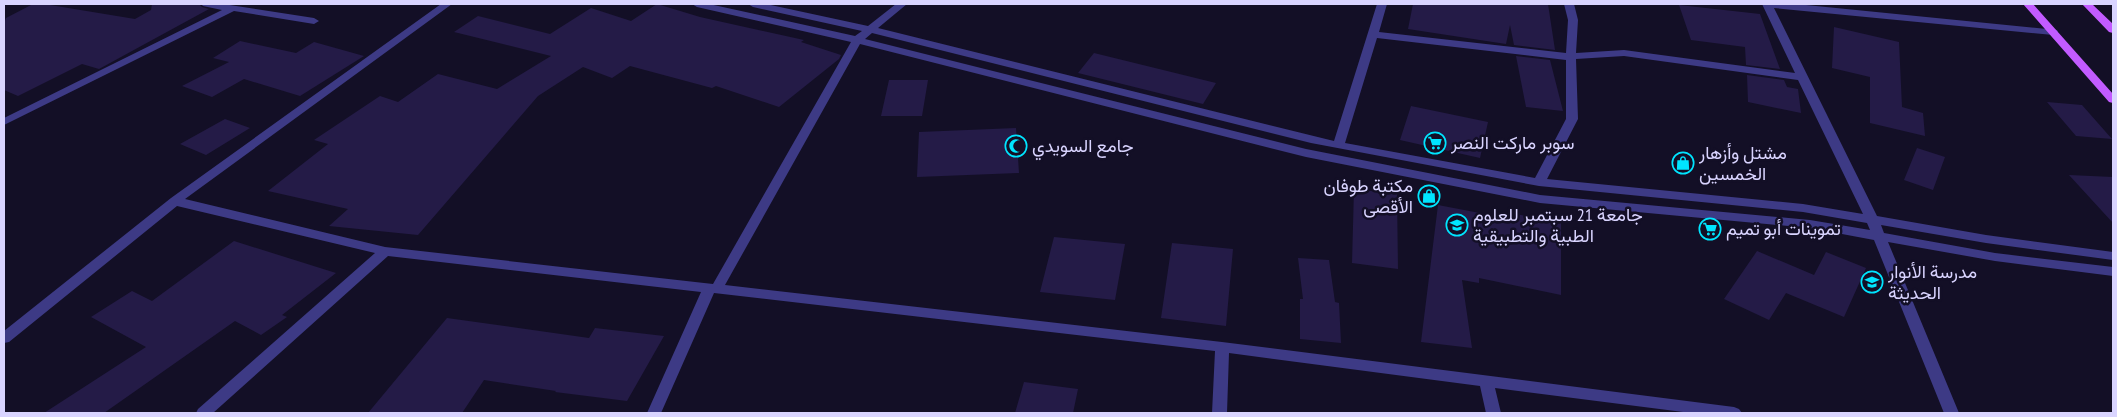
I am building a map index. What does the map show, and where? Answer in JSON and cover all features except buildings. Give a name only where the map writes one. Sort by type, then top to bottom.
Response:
[{"type":"main road","points":[[2028,4],[2113,100]]},
{"type":"main road","points":[[2087,4],[2113,30]]},
{"type":"street","points":[[206,4],[314,21]]},
{"type":"street","points":[[4,338],[175,201],[447,4]]},
{"type":"street","points":[[697,4],[857,40],[1306,153],[1530,197],[1810,224],[1995,257],[2113,272]]},
{"type":"street","points":[[753,4],[868,29],[1338,145],[1539,182],[1803,208],[1986,239],[2113,256]]},
{"type":"street","points":[[654,413],[714,288],[857,40],[868,29],[902,4]]},
{"type":"street","points":[[1338,145],[1382,4]]},
{"type":"street","points":[[1539,182],[1572,119],[1571,57],[1573,20],[1568,4]]},
{"type":"street","points":[[1951,413],[1872,220],[1801,77],[1768,4],[2053,32]]},
{"type":"street","points":[[4,122],[233,8]]},
{"type":"street","points":[[1373,34],[1571,57],[1588,54],[1624,53],[1801,77]]},
{"type":"street","points":[[175,201],[385,251],[1222,347],[1734,413]]},
{"type":"street","points":[[203,413],[385,251]]},
{"type":"street","points":[[1219,413],[1222,347]]},
{"type":"street","points":[[1486,381],[1493,413]]},
{"type":"place","name":"سوبر ماركت النصر","points":[[1435,143]]},
{"type":"place","name":"جامع السويدي","points":[[1016,146]]},
{"type":"place","name":"مشتل وأزهار الخمسين","points":[[1683,163]]},
{"type":"place","name":"مكتبة طوفان الأقصى","points":[[1429,196]]},
{"type":"place","name":"جامعة 21 سبتمبر للعلوم الطبية والتطبيقية","points":[[1457,225]]},
{"type":"place","name":"تموينات أبو تميم","points":[[1710,229]]},
{"type":"place","name":"مدرسة الأنوار الحديثة","points":[[1872,282]]}]
